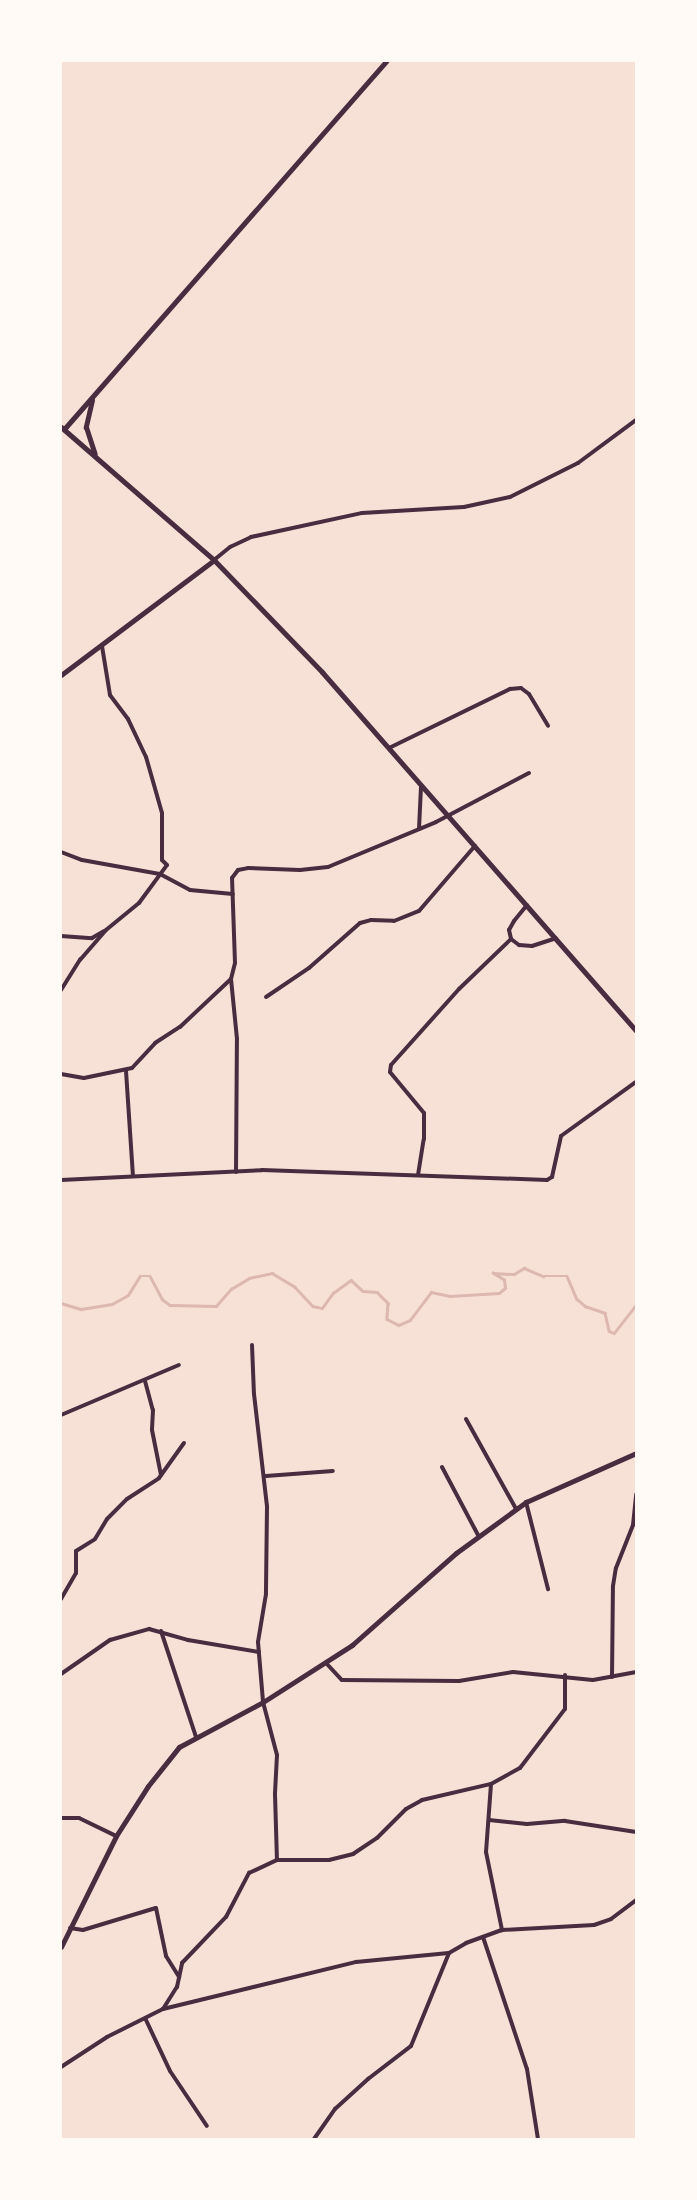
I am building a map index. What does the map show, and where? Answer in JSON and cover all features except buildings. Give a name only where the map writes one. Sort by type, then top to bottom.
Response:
[{"type":"street","points":[[386,61],[94,396],[63,428],[214,560],[322,672],[636,1031]]},
{"type":"street","points":[[94,396],[86,427],[96,457]]},
{"type":"street","points":[[61,675],[214,560],[251,537],[362,513],[464,507],[510,497],[578,463],[636,420]]},
{"type":"street","points":[[61,936],[92,938],[106,930],[139,903],[167,864],[162,860],[163,822],[160,803],[138,735],[110,694],[102,646]]},
{"type":"street","points":[[389,748],[510,689],[521,688],[529,694],[548,726]]},
{"type":"street","points":[[236,1172],[237,1039],[230,980],[235,963],[232,878],[238,870],[316,870],[448,816],[529,773]]},
{"type":"street","points":[[419,829],[421,786]]},
{"type":"street","points":[[266,997],[308,968],[360,922],[371,920],[394,921],[419,911],[475,846]]},
{"type":"street","points":[[61,852],[82,860],[160,874],[190,890],[233,894]]},
{"type":"street","points":[[527,905],[509,930],[511,939],[518,944],[532,946],[556,938]]},
{"type":"street","points":[[61,990],[80,960],[106,930]]},
{"type":"street","points":[[418,1175],[424,1139],[424,1113],[390,1072],[391,1065],[459,989],[511,939]]},
{"type":"street","points":[[61,1074],[84,1078],[126,1071],[230,980]]},
{"type":"street","points":[[126,1071],[133,1176]]},
{"type":"street","points":[[61,1180],[236,1172],[321,1171],[547,1180],[552,1177],[561,1136],[636,1082]]},
{"type":"street","points":[[252,1345],[254,1394],[266,1476],[266,1594],[258,1652],[263,1702],[277,1755],[275,1794],[278,1860]]},
{"type":"street","points":[[61,1415],[178,1365]]},
{"type":"street","points":[[145,1380],[153,1410],[152,1430],[161,1475]]},
{"type":"street","points":[[466,1419],[516,1509]]},
{"type":"street","points":[[61,1599],[76,1573],[76,1551],[95,1539],[107,1519],[127,1499],[161,1475],[184,1443]]},
{"type":"street","points":[[61,1947],[116,1836],[169,1757],[196,1737],[263,1702],[326,1663],[378,1625],[478,1535],[526,1502],[636,1453]]},
{"type":"street","points":[[442,1468],[478,1535]]},
{"type":"street","points":[[266,1476],[333,1471]]},
{"type":"street","points":[[612,1678],[613,1586],[616,1568],[632,1525],[636,1494]]},
{"type":"street","points":[[526,1502],[548,1589]]},
{"type":"street","points":[[61,1674],[110,1640],[127,1633],[161,1631],[188,1640],[258,1652]]},
{"type":"street","points":[[161,1631],[196,1737]]},
{"type":"street","points":[[326,1663],[342,1680],[459,1681],[513,1672],[565,1675],[593,1680],[612,1678],[636,1672]]},
{"type":"street","points":[[164,2009],[188,1954],[223,1922],[249,1874],[278,1860],[342,1859],[377,1838],[406,1809],[422,1800],[491,1784],[520,1768],[561,1716],[567,1700],[565,1675]]},
{"type":"street","points":[[491,1784],[486,1852],[502,1930]]},
{"type":"street","points":[[61,1818],[79,1818],[116,1836]]},
{"type":"street","points":[[489,1820],[527,1824],[565,1821],[636,1832]]},
{"type":"street","points":[[61,2067],[107,2037],[146,2020],[164,2009],[356,1962],[449,1953],[502,1930],[594,1926],[611,1919],[636,1900]]},
{"type":"street","points":[[70,1928],[83,1930],[156,1908],[166,1956],[179,1977]]},
{"type":"street","points":[[483,1937],[505,1996],[527,2069],[538,2139]]},
{"type":"street","points":[[314,2139],[335,2109],[368,2079],[412,2046],[449,1953]]},
{"type":"street","points":[[146,2020],[170,2072],[207,2126]]},
{"type":"waterway","points":[[61,1303],[81,1309],[112,1304],[128,1295],[140,1276],[150,1276],[162,1299],[170,1305],[216,1306],[231,1289],[249,1278],[272,1273],[295,1287],[313,1306],[322,1308],[333,1293],[351,1280],[363,1291],[377,1292],[388,1303],[387,1319],[399,1325],[410,1320],[431,1292],[450,1296],[499,1293],[505,1288],[504,1280],[493,1273],[514,1274],[524,1268],[543,1276],[567,1276],[577,1299],[585,1306],[605,1313],[609,1331],[614,1333],[636,1305]]}]
